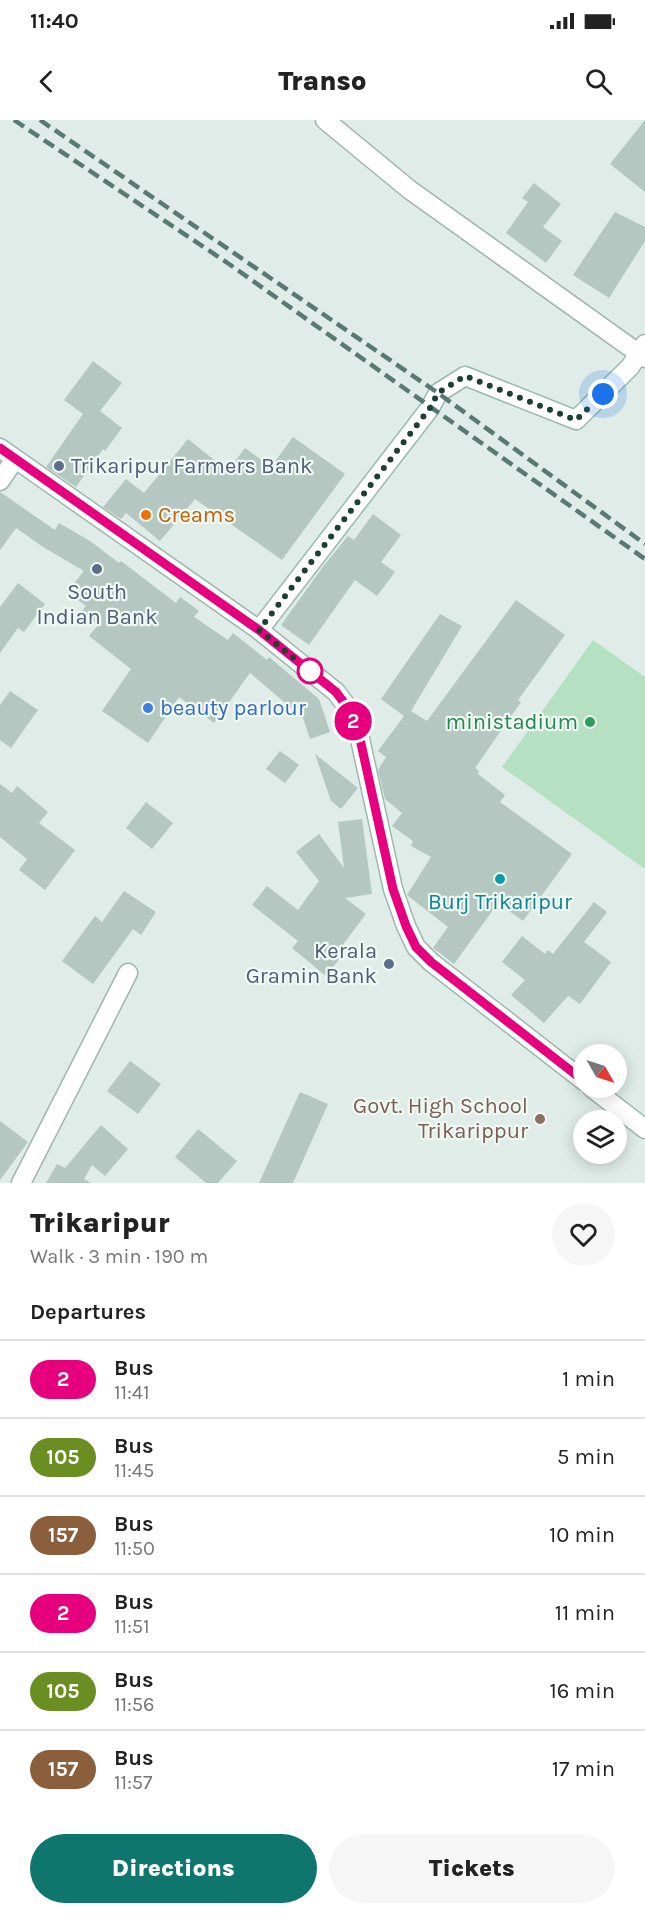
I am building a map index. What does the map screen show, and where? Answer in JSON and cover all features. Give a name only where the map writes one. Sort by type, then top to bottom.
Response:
[{"type":"main road","points":[[259,630],[430,408],[438,393],[465,376],[576,420],[643,352],[410,190],[325,120]]},
{"type":"main road","points":[[0,448],[259,630],[336,692],[348,708],[360,739],[393,889],[416,947],[431,962],[573,1072]]},
{"type":"main road","points":[[0,481],[15,459]]},
{"type":"main road","points":[[21,1183],[128,973]]},
{"type":"main road","points":[[605,1098],[645,1129]]},
{"type":"green space","name":"ministadium","points":[[593,640],[645,677],[645,869],[502,767]]},
{"type":"building","points":[[645,120],[645,192],[610,164]]},
{"type":"building","points":[[534,183],[561,204],[543,227],[562,241],[546,263],[506,233],[528,202],[522,198]]},
{"type":"building","points":[[615,212],[645,227],[645,241],[609,298],[573,275]]},
{"type":"building","points":[[93,361],[122,383],[100,411],[122,428],[105,451],[103,449],[76,487],[46,467],[83,414],[64,400]]},
{"type":"building","points":[[293,437],[345,474],[282,560],[195,499],[160,541],[126,513],[121,519],[103,507],[126,479],[144,493],[188,439],[228,471],[245,448],[271,467]]},
{"type":"building","points":[[0,492],[55,530],[59,523],[90,541],[119,563],[121,561],[176,603],[180,597],[199,611],[194,617],[228,640],[233,633],[267,660],[269,657],[319,699],[330,732],[310,739],[303,718],[250,673],[214,723],[179,697],[148,743],[102,711],[131,669],[89,636],[98,625],[81,612],[86,606],[67,592],[84,571],[16,528],[0,550]]},
{"type":"building","points":[[373,514],[401,535],[381,562],[395,572],[377,596],[355,580],[309,645],[281,625],[348,536],[354,540]]},
{"type":"building","points":[[18,583],[45,604],[24,632],[18,628],[0,653],[0,607]]},
{"type":"building","points":[[516,600],[565,635],[518,700],[521,702],[475,768],[479,771],[478,774],[505,795],[500,802],[572,854],[523,921],[498,903],[454,964],[433,948],[448,927],[407,895],[431,857],[411,846],[413,841],[392,826],[402,813],[385,799],[378,770],[386,757],[378,751],[404,716],[381,699],[440,614],[462,626],[411,711],[427,721]]},
{"type":"building","points":[[10,691],[38,710],[11,748],[0,740],[0,705]]},
{"type":"building","points":[[280,751],[299,765],[285,783],[266,769]]},
{"type":"building","points":[[315,754],[358,788],[341,809],[331,801]]},
{"type":"building","points":[[0,784],[12,793],[17,786],[48,812],[39,823],[75,850],[45,890],[19,870],[27,859],[0,837]]},
{"type":"building","points":[[146,802],[173,823],[152,849],[126,828]]},
{"type":"building","points":[[362,819],[372,894],[345,898],[366,914],[339,950],[344,953],[326,976],[292,948],[298,941],[252,905],[267,886],[298,910],[319,881],[296,852],[319,834],[344,868],[338,822]]},
{"type":"building","points":[[124,891],[156,912],[141,935],[133,929],[93,984],[62,961],[95,916],[102,922]]},
{"type":"building","points":[[594,902],[607,912],[584,942],[611,962],[580,1004],[568,996],[544,1023],[511,995],[525,980],[502,962],[522,936],[545,954],[548,950],[553,954]]},
{"type":"building","points":[[130,1061],[161,1084],[138,1114],[107,1091]]},
{"type":"building","points":[[300,1092],[328,1104],[293,1183],[259,1183]]},
{"type":"building","points":[[0,1121],[28,1142],[0,1180]]},
{"type":"building","points":[[101,1125],[128,1149],[105,1176],[92,1165],[84,1179],[91,1183],[46,1183],[57,1164],[65,1168]]},
{"type":"building","points":[[198,1129],[237,1161],[218,1183],[206,1183],[175,1157]]},
{"type":"railway","points":[[14,120],[229,264],[645,559]]},
{"type":"railway","points":[[40,120],[438,393],[645,544]]},
{"type":"bus line","name":"2","points":[[0,448],[259,630],[336,692],[348,708],[360,739],[393,889],[416,947],[431,962],[573,1072]]},
{"type":"place","name":"Trikaripur Farmers Bank","points":[[59,466]]},
{"type":"place","name":"Creams","points":[[146,515]]},
{"type":"place","name":"South Indian Bank","points":[[97,569]]},
{"type":"place","name":"beauty parlour","points":[[148,708]]},
{"type":"place","name":"ministadium","points":[[590,722]]},
{"type":"place","name":"Burj Trikaripur","points":[[500,879]]},
{"type":"place","name":"Kerala Gramin Bank","points":[[389,964]]},
{"type":"place","name":"Govt. High School Trikarippur","points":[[540,1119]]},
{"type":"route","points":[[310,671],[259,630],[430,408],[438,393],[465,376],[576,420],[603,394]]}]
